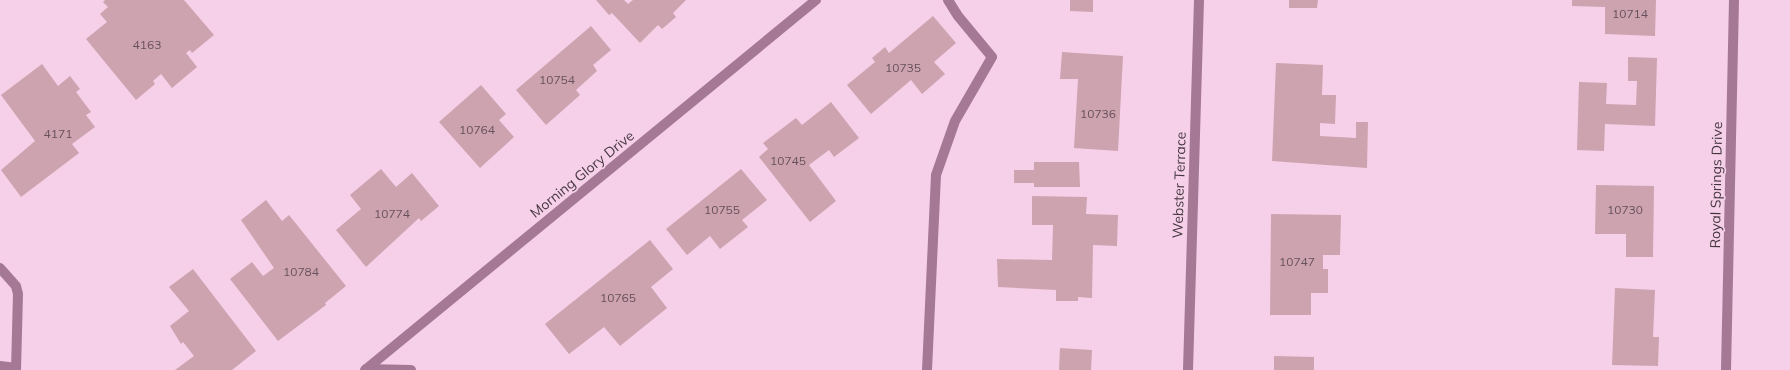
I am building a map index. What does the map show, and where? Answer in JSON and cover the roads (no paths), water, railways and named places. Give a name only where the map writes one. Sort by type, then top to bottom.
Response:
[{"type":"street","name":"Morning Glory Drive","points":[[365,370],[816,0]]},
{"type":"street","points":[[927,370],[936,176],[955,121],[992,57],[958,16],[948,0]]},
{"type":"street","name":"Webster Terrace","points":[[1188,370],[1199,0]]},
{"type":"street","name":"Royal Springs Drive","points":[[1726,370],[1734,0]]},
{"type":"street","points":[[0,268],[16,286],[18,294],[16,369],[0,366]]},
{"type":"street","points":[[365,370],[411,370]]}]
